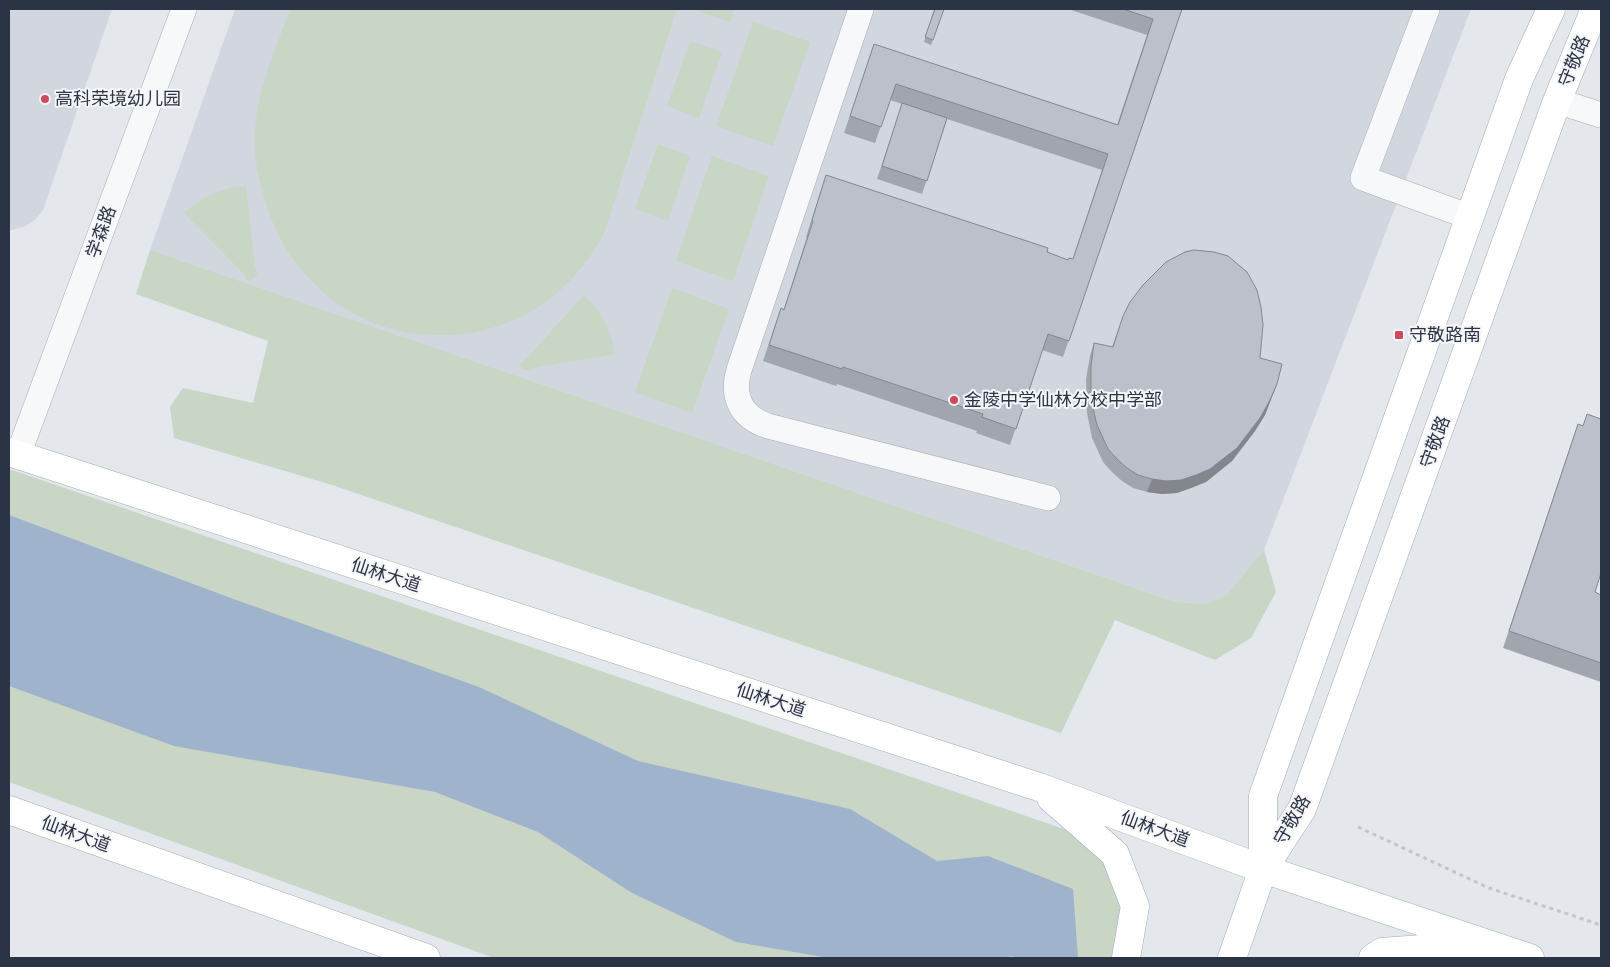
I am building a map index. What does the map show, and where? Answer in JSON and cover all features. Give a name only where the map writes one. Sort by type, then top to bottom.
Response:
[{"type":"main road","name":"守敬路","points":[[1263,869],[1263,796],[1520,79],[1551,9]]},
{"type":"main road","name":"守敬路","points":[[1232,958],[1263,869],[1302,809],[1557,101],[1595,9]]},
{"type":"main road","name":"仙林大道","points":[[13,453],[1039,788],[1263,869],[1530,958]]},
{"type":"main road","points":[[1039,788],[1115,854],[1135,906],[1126,958]]},
{"type":"main road","name":"仙林大道","points":[[16,818],[426,958]]},
{"type":"main road","points":[[1374,958],[1382,952],[1489,944]]},
{"type":"street","name":"学森路","points":[[13,453],[184,9]]},
{"type":"street","points":[[862,9],[738,370],[736,390],[738,400],[743,409],[758,423],[1048,498]]},
{"type":"street","points":[[1427,9],[1363,178],[1470,217]]},
{"type":"street","points":[[1557,101],[1601,115]]},
{"type":"path","points":[[1358,827],[1489,888],[1601,924]]},
{"type":"shaded area","name":"高科荣境幼儿园","points":[[9,9],[112,9],[43,210],[36,219],[26,226],[9,231]]},
{"type":"shaded area","name":"金陵中学仙林分校中学部","points":[[235,9],[1471,9],[1264,550],[1226,595],[1206,604],[1176,602],[150,250]]},
{"type":"green space","points":[[290,9],[677,9],[603,236],[587,261],[567,284],[532,311],[510,322],[462,334],[426,335],[392,329],[360,317],[332,300],[308,277],[287,250],[272,219],[260,180],[255,152],[255,129],[261,94],[271,60]]},
{"type":"green space","points":[[698,9],[734,9],[730,22],[698,11]]},
{"type":"green space","points":[[753,22],[810,42],[773,146],[716,126]]},
{"type":"green space","points":[[690,41],[722,52],[699,118],[667,106]]},
{"type":"green space","points":[[658,144],[690,156],[668,221],[635,209]]},
{"type":"green space","points":[[712,156],[769,176],[733,281],[676,261]]},
{"type":"green space","points":[[246,186],[257,272],[257,276],[251,281],[247,280],[244,274],[184,213],[212,194]]},
{"type":"green space","points":[[150,250],[1176,602],[1206,604],[1226,595],[1264,550],[1276,592],[1251,638],[1215,660],[1115,620],[1061,733],[332,485],[174,438],[170,407],[183,388],[253,403],[268,341],[136,294]]},
{"type":"green space","points":[[672,288],[729,309],[692,413],[635,392]]},
{"type":"green space","points":[[584,295],[605,322],[611,336],[615,354],[535,368],[530,371],[522,369],[521,362],[527,358]]},
{"type":"green space","points":[[9,469],[1064,829],[1089,844],[1107,867],[1120,899],[1122,927],[1112,958],[494,958],[9,782]]},
{"type":"water","points":[[9,515],[228,597],[479,687],[638,761],[850,809],[937,861],[988,856],[1073,889],[1078,958],[1016,958],[1012,956],[1004,958],[829,958],[736,942],[632,893],[538,832],[435,792],[174,746],[9,686]]},
{"type":"building","points":[[935,9],[944,9],[933,40],[925,37]]},
{"type":"building","points":[[1123,9],[1182,9],[1069,341],[1048,334],[1016,429],[982,417],[983,414],[843,367],[842,369],[769,345],[781,308],[784,310],[826,175],[1048,248],[1047,252],[1068,260],[1069,258],[1073,259],[1108,154],[896,84],[881,127],[850,116],[874,44],[1118,125],[1153,19]]},
{"type":"building","points":[[902,103],[947,118],[927,181],[882,166]]},
{"type":"building","points":[[1194,250],[1214,252],[1228,256],[1247,272],[1257,290],[1261,307],[1263,325],[1260,358],[1282,364],[1277,384],[1269,402],[1260,418],[1237,448],[1210,469],[1196,475],[1181,480],[1166,481],[1152,479],[1138,475],[1117,459],[1108,449],[1097,425],[1091,400],[1091,366],[1094,343],[1113,347],[1123,316],[1130,302],[1143,285],[1166,262],[1185,252]]},
{"type":"building","points":[[1587,414],[1601,419],[1601,573],[1595,592],[1601,595],[1601,663],[1509,631],[1578,424],[1583,426]]},
{"type":"place","name":"高科荣境幼儿园","points":[[45,99]]},
{"type":"place","name":"守敬路南","points":[[1399,335]]},
{"type":"place","name":"金陵中学仙林分校中学部","points":[[954,400]]}]
